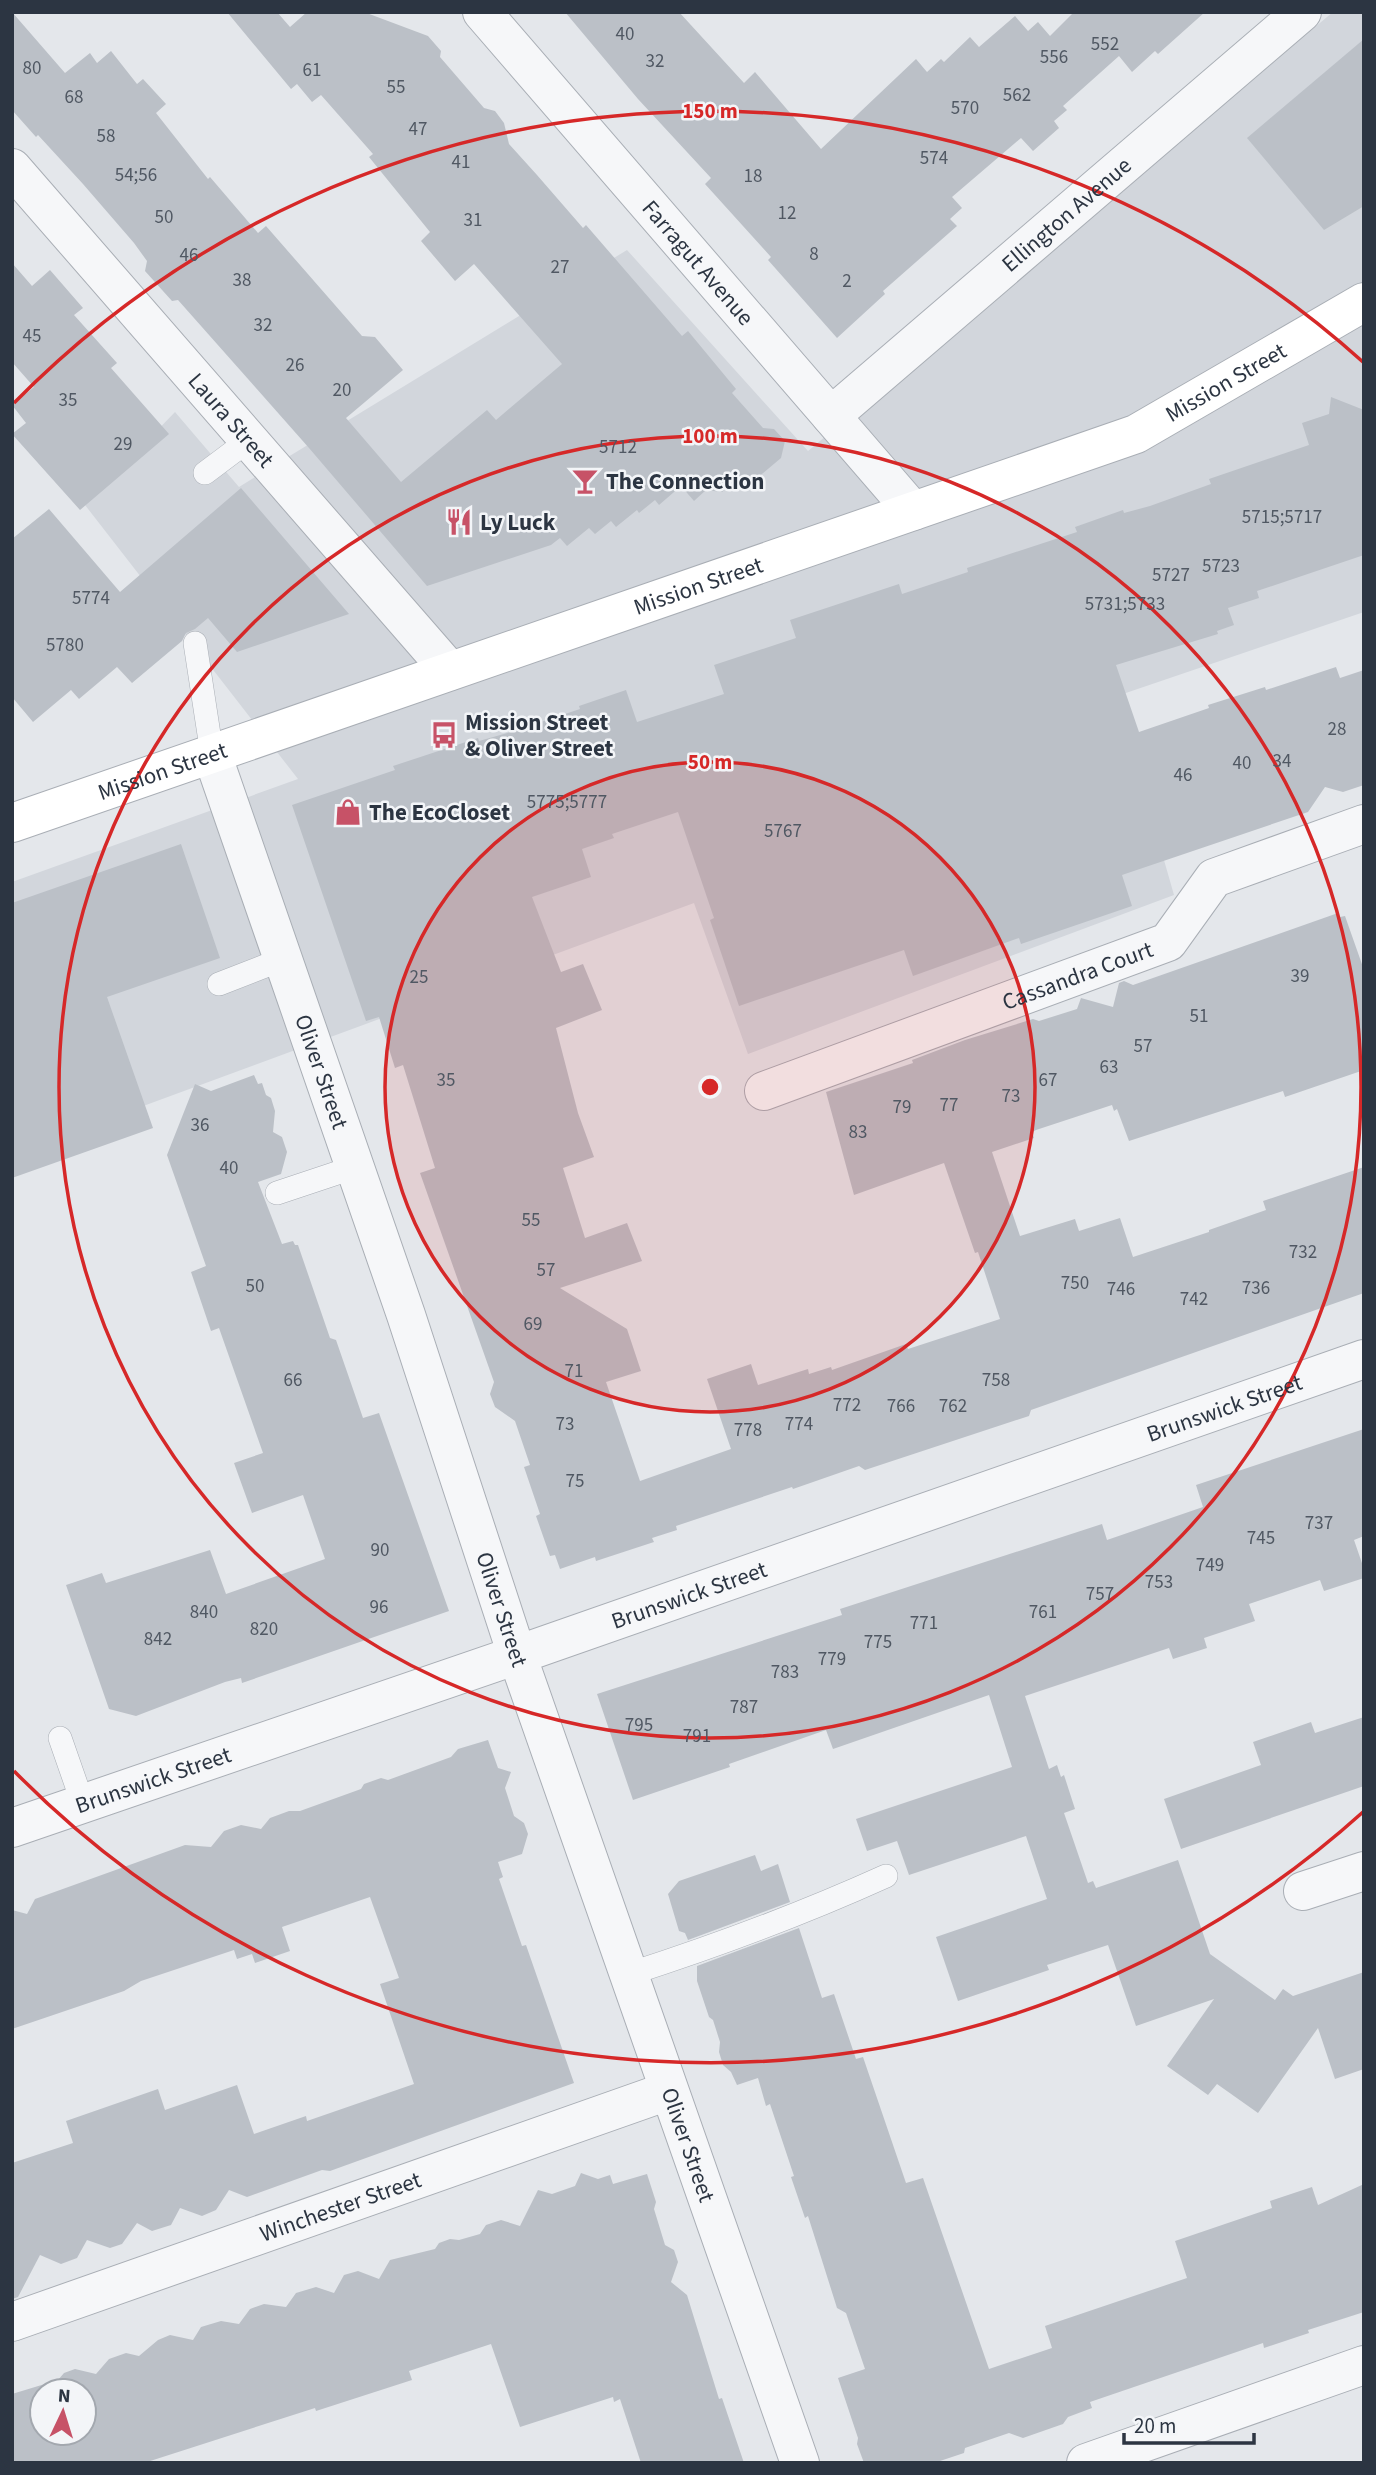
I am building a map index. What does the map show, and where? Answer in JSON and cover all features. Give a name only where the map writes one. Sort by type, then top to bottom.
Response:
[{"type":"main road","name":"Mission Street","points":[[12,823],[1136,434],[1364,302]]},
{"type":"street","name":"Farragut Avenue","points":[[482,12],[913,511]]},
{"type":"street","name":"Ellington Avenue","points":[[831,416],[1302,12]]},
{"type":"street","name":"Laura Street","points":[[12,169],[450,671]]},
{"type":"street","name":"Oliver Street","points":[[212,754],[410,1328],[517,1655],[800,2463]]},
{"type":"street","name":"Cassandra Court","points":[[764,1091],[1168,942],[1213,878],[1364,824]]},
{"type":"street","name":"Brunswick Street","points":[[13,1827],[517,1655],[1364,1359]]},
{"type":"street","points":[[1303,1891],[1364,1871]]},
{"type":"street","name":"Winchester Street","points":[[12,2322],[668,2091]]},
{"type":"street","points":[[1086,2463],[1364,2365]]},
{"type":"lane","points":[[205,473],[249,440]]},
{"type":"lane","points":[[195,643],[212,754]]},
{"type":"lane","points":[[219,984],[283,958]]},
{"type":"lane","points":[[276,1193],[355,1167]]},
{"type":"lane","points":[[60,1738],[83,1804]]},
{"type":"lane","points":[[629,1974],[714,1946],[820,1906],[886,1876]]},
{"type":"shaded area","points":[[1333,12],[1364,12],[1364,612],[1117,696],[1174,895],[748,1054],[694,903],[108,1119],[12,1172],[12,882],[298,779],[85,505],[175,412],[239,487],[627,250],[808,451]]},
{"type":"building","points":[[12,12],[65,73],[90,53],[97,63],[111,51],[137,84],[143,79],[166,104],[156,113],[208,179],[210,177],[258,233],[266,226],[362,336],[375,337],[403,370],[346,418],[401,482],[487,410],[496,420],[562,364],[474,264],[455,281],[421,241],[430,232],[369,157],[373,154],[321,95],[312,102],[297,84],[291,89],[227,12],[277,12],[290,27],[307,12],[364,12],[428,36],[441,51],[440,57],[484,108],[495,111],[504,123],[509,144],[583,228],[586,225],[682,336],[688,331],[736,389],[732,393],[763,428],[774,429],[785,441],[781,458],[750,484],[744,477],[740,480],[738,478],[722,492],[706,490],[694,501],[681,486],[659,505],[655,500],[616,527],[611,521],[595,534],[589,528],[567,546],[560,538],[551,545],[427,586],[178,300],[172,301],[145,271],[147,261],[134,243],[83,184],[12,110]]},
{"type":"building","points":[[565,12],[679,12],[744,83],[755,72],[821,149],[916,59],[927,72],[941,59],[944,62],[970,37],[979,47],[1015,16],[1028,31],[1038,22],[1050,36],[1074,12],[1205,12],[1158,54],[1155,51],[1132,72],[1119,56],[1063,106],[1067,110],[1054,121],[1059,128],[1033,151],[1021,138],[952,197],[962,208],[950,219],[957,226],[883,291],[885,294],[837,338],[768,260],[771,257],[705,184],[711,178],[638,99]]},
{"type":"building","points":[[1364,39],[1364,206],[1324,230],[1247,138]]},
{"type":"building","points":[[12,263],[32,286],[50,270],[83,308],[74,315],[117,363],[111,368],[169,434],[80,510],[12,434],[26,423],[12,405],[34,387],[12,362]]},
{"type":"building","points":[[1331,397],[1364,410],[1364,555],[1257,591],[1259,598],[1228,608],[1234,625],[1217,631],[1218,634],[1116,665],[1139,732],[1209,708],[1208,705],[1265,687],[1266,690],[1336,667],[1340,678],[1364,670],[1364,785],[1343,792],[1325,787],[1308,812],[1122,875],[1132,906],[1021,944],[1019,938],[913,976],[904,950],[739,1006],[710,920],[714,918],[678,812],[612,834],[614,838],[582,849],[591,877],[532,897],[561,972],[583,964],[602,1010],[556,1028],[578,1113],[594,1157],[563,1168],[585,1238],[627,1223],[642,1261],[560,1288],[627,1329],[641,1371],[606,1382],[640,1481],[731,1449],[707,1379],[751,1364],[758,1385],[808,1369],[809,1374],[831,1367],[832,1370],[906,1344],[908,1349],[1000,1319],[944,1163],[854,1195],[826,1092],[913,1063],[912,1060],[965,1040],[1077,1009],[1081,998],[1113,1007],[1119,983],[1124,981],[1133,985],[1338,913],[1340,917],[1345,916],[1364,970],[1364,1070],[1285,1097],[1283,1091],[1129,1141],[1117,1109],[1114,1111],[1112,1105],[1036,1130],[1032,1132],[1034,1138],[992,1152],[1020,1236],[1075,1219],[1079,1231],[1120,1218],[1133,1257],[1266,1210],[1263,1201],[1364,1167],[1364,1293],[1031,1410],[1029,1416],[865,1470],[859,1466],[793,1489],[792,1487],[676,1526],[677,1530],[652,1538],[654,1542],[596,1561],[595,1557],[560,1569],[555,1555],[550,1556],[536,1516],[540,1514],[524,1467],[530,1465],[515,1421],[495,1407],[490,1394],[494,1382],[420,1173],[435,1168],[403,1065],[395,1068],[379,1017],[366,1021],[292,805],[395,770],[393,766],[478,738],[479,741],[511,732],[626,690],[637,722],[724,694],[714,665],[796,638],[790,620],[899,584],[902,594],[968,572],[967,568],[1077,532],[1075,527],[1123,510],[1124,513],[1150,506],[1211,484],[1209,479],[1309,445],[1302,423],[1329,414]]},
{"type":"building","points":[[241,488],[349,614],[237,652],[208,618],[186,633],[182,641],[132,683],[117,667],[79,699],[71,690],[33,722],[12,697],[12,539],[49,509],[120,592]]},
{"type":"building","points":[[181,844],[220,958],[107,997],[153,1128],[12,1178],[12,903]]},
{"type":"building","points":[[254,1075],[258,1084],[262,1083],[266,1095],[271,1098],[275,1111],[273,1132],[282,1137],[287,1152],[281,1174],[258,1182],[282,1244],[293,1241],[298,1245],[330,1338],[336,1340],[363,1418],[379,1413],[449,1611],[242,1683],[241,1678],[225,1682],[136,1716],[109,1709],[66,1585],[102,1573],[106,1583],[210,1550],[226,1594],[325,1559],[303,1495],[252,1513],[234,1463],[263,1453],[219,1328],[211,1331],[191,1272],[206,1266],[167,1155],[195,1084],[211,1091]]},
{"type":"building","points":[[1364,1429],[1364,1536],[1354,1540],[1364,1569],[1364,1578],[1324,1591],[1320,1580],[1249,1604],[1255,1621],[1204,1638],[1207,1648],[1173,1659],[1169,1648],[1025,1696],[1049,1769],[1057,1765],[1061,1777],[1064,1775],[1075,1809],[1064,1813],[1088,1883],[1093,1881],[1096,1888],[1178,1860],[1210,1954],[1275,2000],[1283,1989],[1293,1996],[1364,1972],[1364,2069],[1335,2079],[1318,2028],[1258,2113],[1217,2084],[1208,2095],[1167,2066],[1214,1999],[1136,2026],[1108,1945],[1047,1965],[1049,1970],[958,2001],[936,1937],[1047,1899],[1026,1836],[909,1875],[897,1841],[867,1851],[856,1819],[1012,1767],[989,1695],[833,1749],[826,1730],[633,1800],[597,1694],[842,1615],[840,1609],[1102,1524],[1107,1540],[1203,1507],[1196,1485]]},
{"type":"building","points":[[1364,1717],[1364,1786],[1181,1849],[1164,1799],[1261,1765],[1253,1742],[1311,1722],[1315,1733]]},
{"type":"building","points":[[488,1740],[498,1768],[511,1772],[505,1788],[514,1816],[524,1823],[528,1834],[522,1854],[498,1862],[503,1877],[499,1879],[522,1946],[526,1945],[574,2083],[330,2171],[322,2170],[247,2197],[229,2190],[216,2210],[202,2216],[180,2208],[171,2225],[152,2231],[137,2223],[122,2244],[110,2248],[87,2240],[77,2258],[61,2264],[40,2255],[18,2297],[12,2299],[12,2163],[73,2143],[66,2121],[158,2089],[165,2110],[237,2085],[254,2134],[306,2116],[307,2121],[414,2084],[380,1984],[399,1978],[370,1897],[282,1927],[290,1951],[255,1963],[252,1954],[237,1959],[234,1950],[12,2029],[12,1910],[27,1914],[35,1899],[185,1845],[211,1847],[224,1831],[241,1825],[261,1829],[270,1818],[289,1811],[300,1811],[361,1789],[364,1784],[381,1778],[388,1780],[451,1757],[458,1749]]},
{"type":"building","points":[[755,1855],[761,1871],[778,1864],[790,1902],[688,1940],[685,1933],[679,1931],[668,1894],[679,1881]]},
{"type":"building","points":[[799,1928],[822,1998],[834,1994],[856,2059],[863,2057],[906,2183],[923,2178],[989,2369],[1052,2348],[1045,2326],[1187,2278],[1175,2241],[1272,2208],[1270,2201],[1312,2187],[1318,2205],[1364,2184],[1364,2312],[1264,2348],[1263,2343],[1090,2402],[1092,2408],[1068,2417],[1063,2424],[1023,2438],[1009,2433],[965,2448],[964,2453],[934,2463],[864,2463],[838,2378],[865,2369],[846,2313],[837,2308],[808,2216],[805,2218],[791,2177],[794,2176],[770,2104],[766,2106],[758,2078],[737,2085],[731,2072],[723,2065],[719,2052],[720,2042],[697,1981],[697,1966]]},
{"type":"building","points":[[581,2173],[598,2179],[610,2175],[613,2184],[647,2174],[665,2245],[674,2250],[678,2262],[671,2282],[687,2295],[719,2399],[722,2398],[744,2463],[641,2463],[620,2399],[614,2402],[613,2397],[520,2427],[491,2344],[409,2371],[412,2380],[144,2463],[12,2463],[12,2394],[28,2389],[28,2447],[98,2447],[98,2377],[61,2377],[64,2373],[75,2369],[96,2374],[109,2359],[126,2353],[139,2356],[158,2340],[170,2335],[193,2340],[201,2327],[221,2321],[239,2324],[250,2309],[264,2304],[286,2307],[296,2293],[316,2287],[334,2293],[344,2275],[358,2271],[379,2279],[390,2260],[435,2249],[439,2243],[450,2239],[459,2240],[480,2234],[486,2225],[501,2220],[520,2226],[538,2190],[552,2194],[575,2186]]},
{"type":"place","name":"The Connection","points":[[585,481]]},
{"type":"place","name":"Ly Luck","points":[[459,522]]},
{"type":"place","name":"Mission Street & Oliver Street","points":[[444,735]]},
{"type":"place","name":"The EcoCloset","points":[[348,812]]}]
